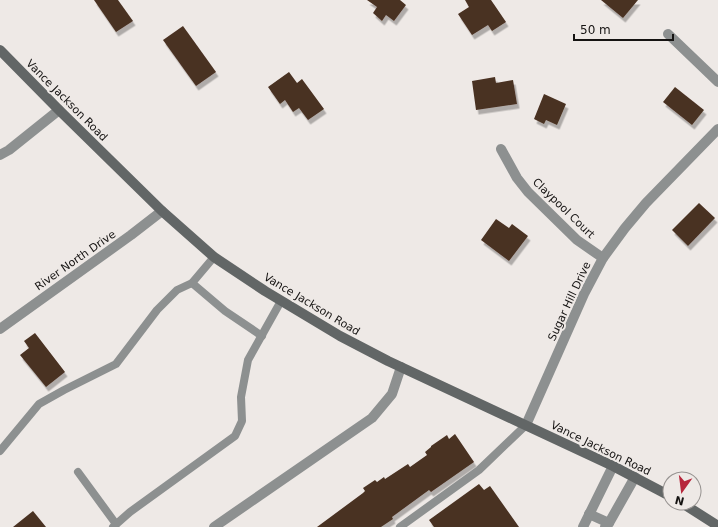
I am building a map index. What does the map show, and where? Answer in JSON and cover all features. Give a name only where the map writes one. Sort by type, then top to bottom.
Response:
[{"type":"main road","name":"Vance Jackson Road","points":[[0,50],[162,211],[214,257],[340,336],[401,367],[613,466],[662,492]]},
{"type":"main road","points":[[696,511],[717,523]]},
{"type":"street","points":[[668,34],[718,82]]},
{"type":"street","points":[[0,155],[9,150],[59,110]]},
{"type":"street","name":"Sugar Hill Drive","points":[[526,425],[584,294],[603,258],[646,203],[718,129]]},
{"type":"street","name":"Claypool Court","points":[[501,149],[517,178],[528,192],[577,240],[603,258]]},
{"type":"street","name":"River North Drive","points":[[0,329],[162,211]]},
{"type":"street","points":[[214,527],[372,418],[392,394],[401,367]]},
{"type":"street","points":[[583,527],[613,466]]},
{"type":"street","points":[[589,514],[607,525],[635,477]]},
{"type":"lane","points":[[0,451],[39,404],[116,364],[157,310],[177,290],[192,283],[214,257]]},
{"type":"lane","points":[[192,283],[224,311],[262,336]]},
{"type":"lane","points":[[78,472],[114,526],[130,512],[235,436],[242,421],[241,396],[248,360],[282,301]]},
{"type":"lane","points":[[400,527],[479,470],[526,425]]},
{"type":"building","points":[[94,0],[118,0],[133,21],[116,32]]},
{"type":"building","points":[[367,0],[400,0],[406,5],[394,21],[386,15],[382,21],[373,13],[377,7]]},
{"type":"building","points":[[465,0],[491,0],[506,22],[492,31],[488,25],[472,35],[458,14],[469,7]]},
{"type":"building","points":[[601,0],[638,0],[623,18]]},
{"type":"building","points":[[183,26],[216,72],[196,86],[163,40]]},
{"type":"building","points":[[289,72],[297,83],[302,79],[324,109],[308,120],[299,108],[293,112],[285,100],[280,104],[268,87]]},
{"type":"building","points":[[495,77],[496,83],[513,80],[517,104],[476,110],[472,81]]},
{"type":"building","points":[[675,87],[704,110],[692,125],[663,102]]},
{"type":"building","points":[[544,94],[566,104],[557,125],[546,120],[544,124],[534,119]]},
{"type":"building","points":[[699,203],[715,218],[688,246],[672,230]]},
{"type":"building","points":[[496,219],[509,228],[512,224],[528,236],[509,261],[481,240]]},
{"type":"building","points":[[35,333],[65,372],[46,387],[20,355],[29,348],[24,341]]},
{"type":"building","points":[[455,434],[474,462],[431,492],[429,490],[392,517],[393,519],[381,527],[317,527],[363,493],[365,491],[363,488],[375,480],[377,482],[384,477],[385,479],[408,464],[410,467],[427,455],[425,452],[431,446],[447,435],[449,439]]},
{"type":"building","points":[[479,484],[484,490],[490,486],[519,527],[434,527],[429,520]]},
{"type":"building","points":[[33,511],[46,527],[13,527]]}]
